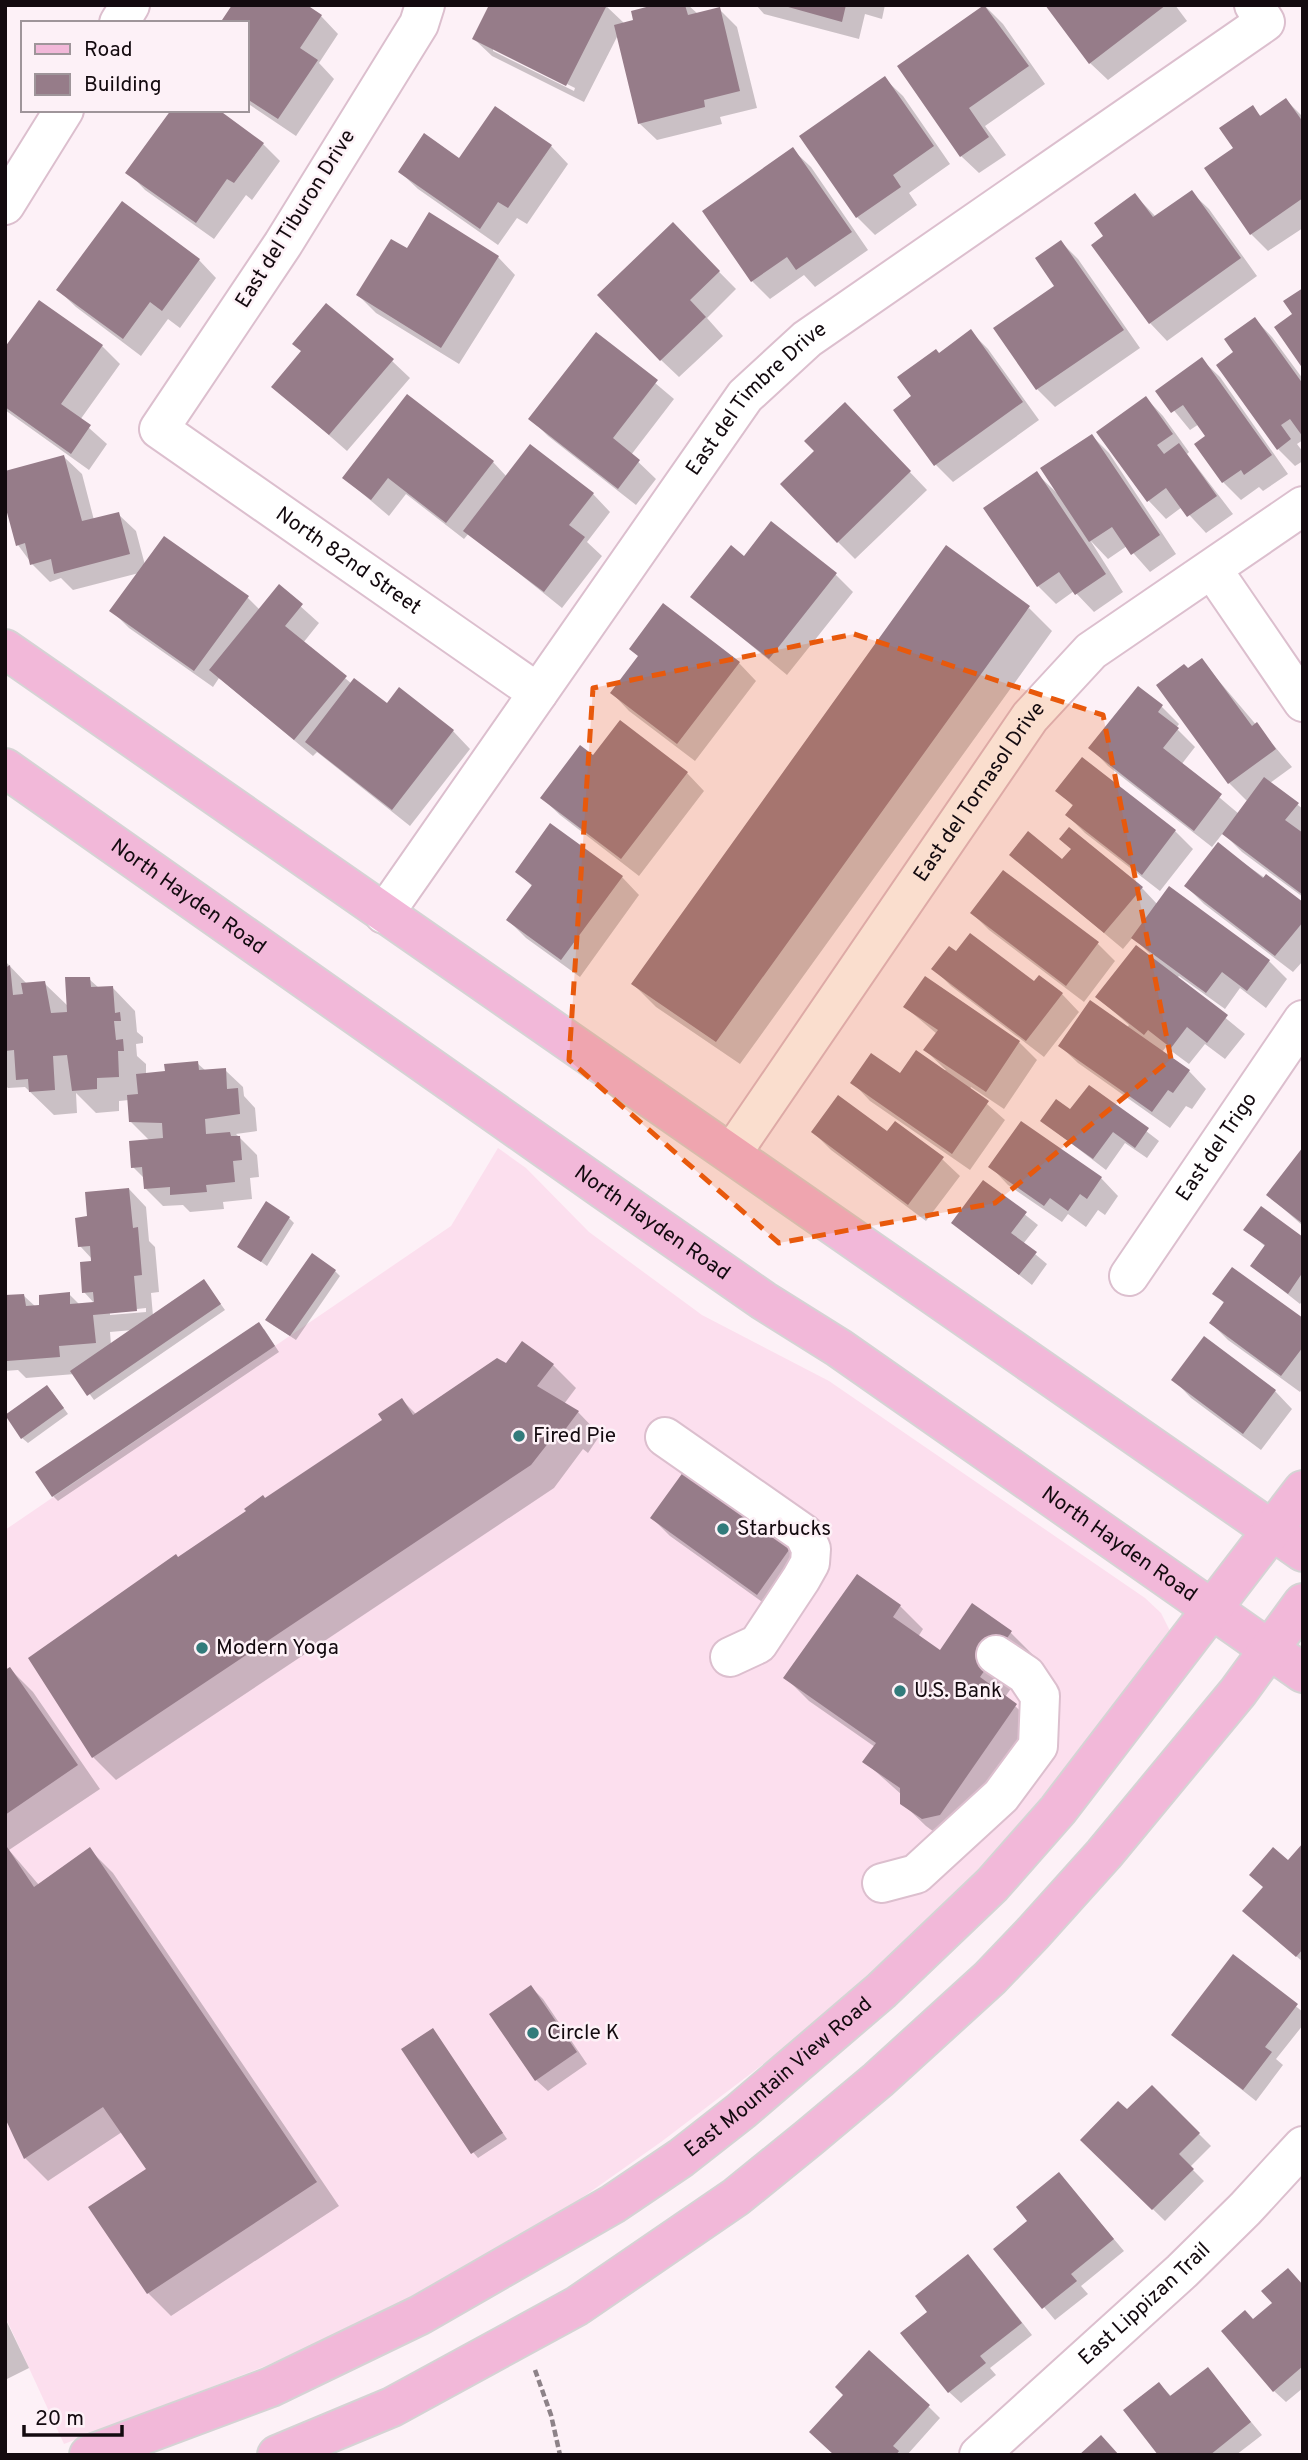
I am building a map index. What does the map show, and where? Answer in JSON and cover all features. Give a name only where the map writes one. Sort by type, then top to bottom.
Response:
[{"type":"main road","points":[[5,649],[1303,1552]]},
{"type":"main road","name":"North Hayden Road","points":[[5,768],[603,1189],[947,1422],[1303,1673]]},
{"type":"main road","name":"East Mountain View Road","points":[[89,2455],[271,2387],[420,2315],[613,2204],[681,2158],[810,2054],[892,1982],[992,1885],[1058,1810],[1303,1490]]},
{"type":"main road","points":[[277,2455],[392,2407],[577,2306],[736,2197],[810,2137],[888,2071],[990,1978],[1033,1933],[1104,1854],[1270,1650],[1303,1603]]},
{"type":"street","points":[[120,21],[130,5]]},
{"type":"street","name":"East del Tiburon Drive","points":[[159,429],[283,244],[419,24],[425,5]]},
{"type":"street","name":"East del Timbre Drive","points":[[384,914],[754,387],[807,339],[1259,14]]},
{"type":"street","points":[[5,205],[63,112]]},
{"type":"street","name":"North 82nd Street","points":[[159,429],[538,693]]},
{"type":"street","name":"East del Tornasol Drive","points":[[732,1153],[1030,718],[1091,651],[1303,506]]},
{"type":"street","points":[[1212,569],[1303,702]]},
{"type":"street","name":"East del Trigo","points":[[1129,1276],[1303,1020]]},
{"type":"street","points":[[665,1437],[804,1534],[811,1549],[810,1563],[801,1580],[758,1644],[730,1657]]},
{"type":"street","points":[[882,1883],[916,1874],[1001,1796],[1038,1746],[1040,1696],[1026,1675],[996,1654]]},
{"type":"street","name":"East Lippizan Trail","points":[[979,2455],[1182,2271],[1245,2209],[1303,2146]]},
{"type":"path","points":[[535,2370],[551,2414],[560,2455]]},
{"type":"highlighted area","points":[[854,634],[1103,715],[1171,1059],[995,1203],[779,1243],[569,1060],[593,688]]},
{"type":"shaded area","points":[[498,1148],[526,1168],[589,1232],[702,1315],[829,1381],[1145,1598],[1161,1613],[1170,1631],[1166,1653],[981,1867],[817,2023],[661,2142],[559,2214],[363,2323],[263,2367],[64,2444],[5,2316],[5,1530],[451,1226]]},
{"type":"building","points":[[232,5],[307,5],[322,15],[300,48],[318,60],[278,119],[248,100],[248,21],[221,21]]},
{"type":"building","points":[[489,5],[607,5],[566,86],[472,39]]},
{"type":"building","points":[[654,5],[685,5],[688,15],[720,7],[740,91],[704,100],[705,107],[638,124],[614,25],[633,20],[631,11]]},
{"type":"building","points":[[781,5],[846,5],[842,22]]},
{"type":"building","points":[[984,5],[1029,66],[969,108],[989,137],[960,157],[897,66]]},
{"type":"building","points":[[1045,5],[1166,5],[1089,64]]},
{"type":"building","points":[[885,76],[934,146],[893,175],[901,187],[856,218],[799,136]]},
{"type":"building","points":[[1286,98],[1303,122],[1303,198],[1250,235],[1204,168],[1233,148],[1219,128],[1253,105],[1260,116]]},
{"type":"building","points":[[495,106],[552,145],[508,208],[498,202],[480,229],[398,172],[424,133],[459,158]]},
{"type":"building","points":[[170,112],[222,112],[264,143],[234,183],[227,179],[196,223],[125,173]]},
{"type":"building","points":[[793,147],[852,232],[796,270],[787,257],[751,282],[702,211]]},
{"type":"building","points":[[1192,190],[1241,258],[1149,324],[1091,245],[1103,236],[1094,223],[1135,193],[1153,217]]},
{"type":"building","points":[[122,201],[200,259],[162,311],[150,302],[123,339],[56,290]]},
{"type":"building","points":[[429,212],[499,256],[441,348],[356,295],[391,239],[407,248]]},
{"type":"building","points":[[673,222],[720,271],[690,300],[706,317],[660,361],[597,295]]},
{"type":"building","points":[[1061,240],[1124,330],[1036,390],[993,328],[1054,286],[1035,258]]},
{"type":"building","points":[[1303,288],[1303,369],[1274,327],[1292,314],[1283,301]]},
{"type":"building","points":[[39,300],[103,345],[61,404],[91,425],[71,454],[5,407],[5,347]]},
{"type":"building","points":[[326,303],[394,359],[329,435],[271,387],[301,351],[292,344]]},
{"type":"building","points":[[1255,317],[1303,384],[1303,437],[1290,419],[1281,425],[1291,439],[1277,450],[1216,365],[1233,352],[1224,339]]},
{"type":"building","points":[[971,329],[1023,402],[934,466],[893,410],[911,396],[897,377],[936,349],[939,353]]},
{"type":"building","points":[[596,332],[658,380],[613,438],[640,460],[618,489],[528,419]]},
{"type":"building","points":[[1202,357],[1272,455],[1244,475],[1241,470],[1222,483],[1194,444],[1205,436],[1183,405],[1171,413],[1155,391]]},
{"type":"building","points":[[407,394],[494,461],[446,523],[388,478],[371,500],[342,478]]},
{"type":"building","points":[[1146,396],[1173,434],[1157,445],[1164,454],[1179,443],[1217,496],[1187,517],[1166,488],[1147,502],[1096,432]]},
{"type":"building","points":[[845,402],[911,471],[837,543],[780,484],[814,451],[804,441]]},
{"type":"building","points":[[1092,434],[1160,535],[1131,555],[1112,527],[1089,542],[1040,468]]},
{"type":"building","points":[[530,444],[594,493],[569,525],[585,537],[544,592],[463,531]]},
{"type":"building","points":[[64,455],[82,521],[119,512],[130,554],[54,574],[51,559],[30,565],[25,543],[16,546],[5,505],[5,471]]},
{"type":"building","points":[[1037,471],[1106,574],[1075,595],[1059,572],[1037,587],[983,508]]},
{"type":"building","points":[[771,521],[837,573],[769,659],[690,597],[731,545],[744,556]]},
{"type":"building","points":[[164,536],[249,596],[194,671],[109,611]]},
{"type":"building","points":[[946,545],[1030,606],[716,1042],[631,984]]},
{"type":"building","points":[[279,584],[303,604],[285,626],[347,676],[294,740],[209,670]]},
{"type":"building","points":[[663,603],[740,662],[677,744],[610,693],[638,656],[629,649]]},
{"type":"building","points":[[1202,658],[1252,726],[1257,722],[1276,749],[1228,784],[1156,685],[1184,664],[1188,668]]},
{"type":"building","points":[[354,678],[387,703],[399,687],[454,730],[392,810],[305,742]]},
{"type":"building","points":[[1138,686],[1163,705],[1158,712],[1179,728],[1163,748],[1222,794],[1194,831],[1088,748]]},
{"type":"building","points":[[620,720],[688,772],[621,859],[540,798],[580,745],[593,755]]},
{"type":"building","points":[[1082,757],[1176,830],[1142,875],[1065,815],[1073,805],[1055,791]]},
{"type":"building","points":[[1264,777],[1299,803],[1285,820],[1303,833],[1303,895],[1222,834]]},
{"type":"building","points":[[550,823],[623,876],[561,960],[506,920],[532,885],[515,872]]},
{"type":"building","points":[[1069,827],[1143,887],[1104,933],[1009,855],[1028,831],[1062,859],[1071,849],[1059,839]]},
{"type":"building","points":[[1218,842],[1263,878],[1266,874],[1303,902],[1303,922],[1275,956],[1184,886]]},
{"type":"building","points":[[1003,870],[1099,942],[1066,986],[970,913]]},
{"type":"building","points":[[1169,886],[1270,960],[1247,991],[1222,972],[1206,993],[1131,938]]},
{"type":"building","points":[[970,933],[1034,981],[1039,975],[1063,993],[1026,1041],[931,969],[949,946],[956,951]]},
{"type":"building","points":[[1136,945],[1228,1015],[1207,1043],[1187,1027],[1171,1048],[1148,1030],[1144,1035],[1095,997]]},
{"type":"building","points":[[10,965],[13,995],[23,994],[21,983],[45,981],[51,1013],[67,1012],[65,977],[90,977],[91,987],[113,986],[115,1013],[120,1012],[121,1021],[114,1021],[116,1040],[123,1039],[124,1051],[118,1051],[119,1077],[97,1078],[97,1089],[72,1091],[67,1055],[53,1056],[55,1090],[29,1092],[28,1079],[16,1080],[14,1050],[5,1051],[5,968]]},
{"type":"building","points":[[925,976],[1020,1041],[986,1092],[923,1050],[938,1030],[903,1007]]},
{"type":"building","points":[[1090,1000],[1190,1070],[1173,1093],[1168,1090],[1152,1112],[1058,1046]]},
{"type":"building","points":[[916,1050],[989,1101],[952,1154],[850,1083],[871,1053],[900,1073]]},
{"type":"building","points":[[198,1061],[199,1070],[226,1068],[227,1089],[238,1088],[240,1114],[205,1119],[206,1134],[230,1132],[231,1136],[240,1136],[242,1160],[233,1161],[235,1182],[206,1185],[207,1192],[170,1195],[170,1187],[144,1189],[142,1167],[131,1168],[129,1141],[163,1138],[162,1123],[129,1122],[127,1095],[138,1094],[136,1074],[165,1071],[164,1064]]},
{"type":"building","points":[[1089,1085],[1149,1128],[1135,1148],[1113,1132],[1093,1159],[1040,1121],[1056,1099],[1070,1109]]},
{"type":"building","points":[[838,1095],[887,1131],[895,1121],[944,1157],[908,1205],[811,1132]]},
{"type":"building","points":[[1021,1121],[1102,1177],[1087,1199],[1080,1194],[1068,1211],[1050,1198],[1044,1206],[988,1167]]},
{"type":"building","points":[[1303,1147],[1303,1224],[1266,1195]]},
{"type":"building","points":[[983,1180],[1027,1212],[1011,1233],[1037,1252],[1019,1275],[951,1223]]},
{"type":"building","points":[[129,1188],[133,1228],[138,1227],[142,1275],[134,1276],[137,1311],[93,1315],[96,1343],[59,1346],[60,1357],[7,1361],[5,1295],[24,1294],[26,1306],[39,1305],[39,1295],[70,1292],[70,1304],[94,1302],[93,1292],[82,1293],[80,1262],[91,1261],[90,1246],[78,1247],[75,1218],[87,1216],[85,1192]]},
{"type":"building","points":[[266,1201],[290,1217],[261,1262],[237,1247]]},
{"type":"building","points":[[1261,1206],[1303,1237],[1303,1272],[1288,1294],[1250,1266],[1265,1245],[1243,1230]]},
{"type":"building","points":[[312,1253],[336,1270],[290,1336],[265,1320]]},
{"type":"building","points":[[1232,1267],[1303,1318],[1303,1347],[1281,1376],[1209,1323],[1224,1302],[1212,1294]]},
{"type":"building","points":[[204,1279],[221,1304],[87,1396],[70,1371]]},
{"type":"building","points":[[259,1322],[275,1346],[52,1497],[35,1472]]},
{"type":"building","points":[[1204,1336],[1276,1390],[1243,1434],[1171,1380]]},
{"type":"building","points":[[522,1341],[554,1364],[537,1386],[579,1411],[564,1431],[560,1428],[531,1465],[92,1758],[28,1658],[176,1554],[178,1557],[246,1511],[244,1509],[263,1495],[265,1498],[382,1420],[378,1414],[402,1398],[413,1415],[497,1358],[506,1363]]},
{"type":"building","points":[[47,1385],[64,1408],[21,1439],[5,1415]]},
{"type":"building","name":"Starbucks","points":[[689,1464],[796,1540],[757,1595],[650,1518]]},
{"type":"building","name":"U.S. Bank","points":[[857,1574],[901,1605],[893,1617],[940,1650],[972,1603],[1012,1631],[980,1677],[1017,1704],[940,1815],[922,1819],[900,1804],[900,1788],[862,1762],[876,1743],[783,1678]]},
{"type":"building","points":[[10,1667],[78,1765],[5,1815],[5,1670]]},
{"type":"building","points":[[1303,1843],[1303,1949],[1296,1957],[1242,1911],[1263,1887],[1249,1875],[1273,1847],[1288,1860]]},
{"type":"building","points":[[5,1844],[34,1887],[90,1847],[317,2182],[147,2294],[88,2207],[146,2169],[103,2107],[24,2159],[5,2118]]},
{"type":"building","points":[[1233,1954],[1298,2004],[1265,2047],[1272,2052],[1243,2090],[1171,2035]]},
{"type":"building","name":"Circle K","points":[[531,1985],[577,2052],[535,2081],[489,2014]]},
{"type":"building","points":[[433,2028],[503,2133],[471,2154],[401,2049]]},
{"type":"building","points":[[1152,2085],[1200,2133],[1179,2154],[1194,2169],[1152,2210],[1080,2140],[1118,2101],[1127,2109]]},
{"type":"building","points":[[1059,2172],[1114,2239],[1071,2274],[1077,2281],[1042,2309],[993,2249],[1027,2221],[1016,2207]]},
{"type":"building","points":[[968,2254],[1022,2323],[980,2356],[986,2363],[948,2393],[900,2333],[927,2312],[915,2296]]},
{"type":"building","points":[[1288,2268],[1303,2285],[1303,2366],[1273,2392],[1221,2331],[1245,2310],[1253,2319],[1272,2303],[1261,2291]]},
{"type":"building","points":[[869,2350],[930,2405],[893,2446],[899,2451],[896,2455],[834,2455],[809,2432],[843,2395],[835,2387]]},
{"type":"building","points":[[1208,2367],[1251,2422],[1210,2455],[1158,2455],[1123,2410],[1159,2382],[1170,2396]]},
{"type":"building","points":[[1101,2435],[1119,2455],[1079,2455]]},
{"type":"place","name":"Fired Pie","points":[[519,1436]]},
{"type":"place","name":"Starbucks","points":[[723,1529]]},
{"type":"place","name":"Modern Yoga","points":[[202,1648]]},
{"type":"place","name":"U.S. Bank","points":[[900,1691]]},
{"type":"place","name":"Circle K","points":[[533,2033]]}]
